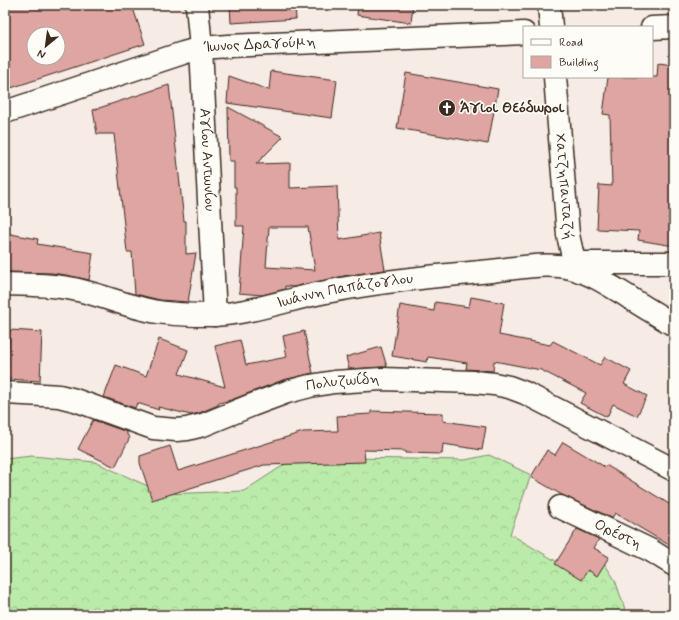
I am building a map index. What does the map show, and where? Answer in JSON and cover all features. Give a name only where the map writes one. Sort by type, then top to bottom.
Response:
[{"type":"street","name":"Αγίου Αντωνίου","points":[[197,5],[215,315]]},
{"type":"street","points":[[549,5],[551,26]]},
{"type":"street","points":[[653,28],[674,27]]},
{"type":"street","name":"Ίωνος Δραγούμη","points":[[5,112],[200,48],[523,33]]},
{"type":"street","name":"Χατζηπανταζή","points":[[555,78],[568,235],[573,257],[578,267]]},
{"type":"street","points":[[578,267],[674,263]]},
{"type":"street","name":"Ιωάννη Παπάζογλου","points":[[5,284],[53,286],[75,289],[157,312],[215,315],[239,312],[316,294],[385,282],[431,276],[546,266],[578,267],[674,325]]},
{"type":"street","name":"Πολυζωίδη","points":[[5,393],[65,397],[153,428],[176,430],[203,425],[287,392],[334,382],[382,379],[441,380],[494,384],[509,387],[525,393],[674,470]]},
{"type":"street","name":"Ορέστη","points":[[560,507],[650,550],[674,565]]},
{"type":"green space","points":[[489,455],[531,475],[510,534],[576,573],[597,552],[615,580],[627,615],[5,615],[5,459],[32,456],[95,462],[165,494],[244,491],[296,457],[465,460]]},
{"type":"building","points":[[5,5],[132,5],[145,44],[5,90]]},
{"type":"building","points":[[230,5],[295,5],[296,19],[231,23]]},
{"type":"building","points":[[358,5],[413,5],[411,23],[357,15]]},
{"type":"building","points":[[658,63],[674,65],[674,124],[671,124],[674,246],[638,240],[639,231],[597,229],[599,185],[612,186],[610,115],[603,114],[608,78],[657,77]]},
{"type":"building","points":[[271,71],[337,80],[332,118],[227,103],[229,76],[269,90]]},
{"type":"building","name":"Άγιοι Θεόδωροι","points":[[406,73],[498,89],[488,144],[397,128]]},
{"type":"building","points":[[169,85],[184,221],[186,221],[186,254],[196,253],[188,302],[160,300],[135,294],[132,252],[127,252],[114,134],[97,134],[93,110]]},
{"type":"building","points":[[228,107],[283,137],[256,164],[290,163],[290,188],[337,186],[339,240],[379,233],[385,270],[344,276],[293,287],[285,286],[285,289],[262,295],[239,293],[244,226],[236,226],[234,161],[229,161]],"holes":[[[269,227],[308,227],[315,270],[266,267]]]},
{"type":"building","points":[[5,233],[38,239],[37,244],[93,253],[89,280],[52,273],[5,272]]},
{"type":"building","points":[[471,297],[504,303],[499,335],[550,345],[553,341],[600,365],[605,357],[631,371],[624,384],[647,396],[637,416],[613,404],[607,417],[580,403],[586,393],[541,370],[494,361],[493,371],[466,369],[467,363],[428,357],[427,362],[392,356],[400,305],[434,311],[435,302],[469,307]]},
{"type":"building","points":[[10,330],[42,332],[40,381],[7,379]]},
{"type":"building","points":[[304,331],[313,373],[283,380],[231,400],[219,403],[218,405],[199,413],[191,415],[158,407],[159,410],[137,403],[135,408],[104,397],[116,365],[146,376],[159,339],[188,350],[179,374],[225,387],[215,346],[240,340],[246,365],[287,357],[283,336]]},
{"type":"building","points":[[381,347],[387,367],[349,369],[346,357]]},
{"type":"building","points":[[371,411],[443,413],[443,421],[486,427],[482,450],[443,444],[442,454],[364,450],[365,462],[264,465],[152,500],[140,463],[140,456],[170,446],[178,471],[303,432],[338,431],[337,416],[371,414]]},
{"type":"building","points":[[93,420],[127,432],[127,435],[130,437],[115,467],[78,449]]},
{"type":"building","points":[[563,442],[605,467],[606,465],[674,507],[674,548],[615,513],[612,518],[562,495],[531,477],[547,450],[555,455]]},
{"type":"building","points":[[577,529],[599,539],[594,548],[609,557],[597,576],[588,570],[581,580],[555,564]]},
{"type":"place","name":"Άγιοι Θεόδωροι","points":[[447,108]]}]
